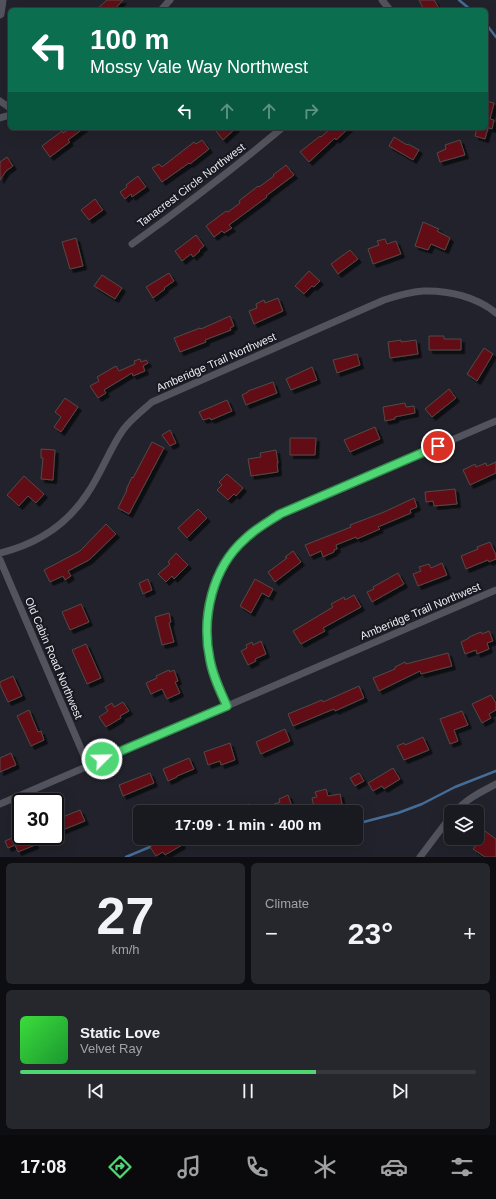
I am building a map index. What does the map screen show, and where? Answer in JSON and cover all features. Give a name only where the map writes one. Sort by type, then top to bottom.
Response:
[{"type":"street","points":[[0,14],[2,0]]},
{"type":"street","points":[[163,8],[170,0]]},
{"type":"street","points":[[382,0],[388,8]]},
{"type":"street","name":"Tanacrest Circle Northwest","points":[[132,244],[203,192],[280,130]]},
{"type":"street","name":"Amberidge Trail Northwest","points":[[0,553],[36,540],[52,531],[68,518],[88,493],[124,429],[136,415],[152,402],[384,300],[399,295],[423,291],[448,293],[471,299],[496,313]]},
{"type":"street","points":[[227,706],[215,678],[210,660],[207,638],[207,617],[212,594],[220,572],[229,557],[244,539],[260,526],[280,514],[496,421]]},
{"type":"street","name":"Old Cabin Road Northwest","points":[[0,560],[88,765]]},
{"type":"street","name":"Amberidge Trail Northwest","points":[[0,804],[496,590]]},
{"type":"street","points":[[462,805],[477,793],[496,784]]},
{"type":"street","points":[[420,857],[444,825]]},
{"type":"building","points":[[107,0],[123,0],[116,8],[98,8]]},
{"type":"building","points":[[419,0],[434,0],[439,8],[423,8]]},
{"type":"building","points":[[488,102],[494,103],[490,119],[494,120],[492,129],[488,128]]},
{"type":"building","points":[[68,130],[81,130],[68,140],[70,142],[50,157],[42,146],[62,131],[63,133]]},
{"type":"building","points":[[217,130],[234,130],[223,140],[216,131]]},
{"type":"building","points":[[329,130],[347,130],[336,140],[335,138],[309,162],[300,152],[320,136],[321,137]]},
{"type":"building","points":[[476,130],[487,130],[485,139],[475,136]]},
{"type":"building","points":[[394,137],[419,150],[413,160],[389,146]]},
{"type":"building","points":[[202,140],[209,149],[190,164],[189,163],[162,182],[152,168],[159,164],[162,167],[194,142],[196,144]]},
{"type":"building","points":[[460,140],[465,155],[440,162],[437,153],[446,149],[445,145]]},
{"type":"building","points":[[7,157],[13,166],[6,171],[0,180],[0,162]]},
{"type":"building","points":[[286,165],[294,175],[229,225],[232,228],[224,233],[222,231],[214,237],[206,226],[226,211],[228,212],[240,203],[239,201],[274,176],[273,175]]},
{"type":"building","points":[[138,176],[146,187],[132,197],[131,194],[125,199],[120,192],[127,187],[126,185]]},
{"type":"building","points":[[95,199],[103,210],[89,220],[81,210]]},
{"type":"building","points":[[423,222],[439,229],[437,231],[450,238],[445,250],[431,244],[428,250],[415,246]]},
{"type":"building","points":[[196,235],[204,246],[193,257],[191,254],[182,261],[175,251]]},
{"type":"building","points":[[76,238],[83,266],[70,269],[62,242]]},
{"type":"building","points":[[385,239],[387,244],[396,241],[401,254],[373,264],[368,249],[379,245],[377,241]]},
{"type":"building","points":[[350,250],[358,259],[338,274],[331,264]]},
{"type":"building","points":[[309,271],[320,281],[304,294],[295,286]]},
{"type":"building","points":[[169,273],[174,281],[153,298],[146,287]]},
{"type":"building","points":[[102,275],[122,288],[115,299],[94,286]]},
{"type":"building","points":[[278,298],[283,311],[254,324],[249,311],[257,308],[256,304],[264,300],[265,303]]},
{"type":"building","points":[[230,316],[234,326],[230,328],[231,330],[180,352],[174,338],[200,328],[201,329]]},
{"type":"building","points":[[429,336],[444,336],[444,339],[461,339],[461,350],[429,350]]},
{"type":"building","points":[[401,340],[401,342],[416,340],[418,354],[390,358],[388,342]]},
{"type":"building","points":[[484,348],[493,354],[477,381],[467,374]]},
{"type":"building","points":[[357,354],[360,365],[337,373],[333,360]]},
{"type":"building","points":[[140,359],[141,362],[146,360],[148,363],[143,366],[145,371],[133,376],[132,373],[104,390],[106,393],[98,398],[90,386],[99,381],[97,377],[116,366],[119,371],[135,364],[134,361]]},
{"type":"building","points":[[312,367],[317,380],[291,390],[286,379]]},
{"type":"building","points":[[273,382],[277,393],[246,405],[242,395],[248,391]]},
{"type":"building","points":[[449,389],[456,398],[432,417],[425,409]]},
{"type":"building","points":[[65,398],[78,407],[61,432],[54,427],[61,417],[55,412]]},
{"type":"building","points":[[227,400],[232,411],[211,420],[210,418],[203,420],[199,412]]},
{"type":"building","points":[[405,403],[406,407],[414,406],[415,413],[395,417],[395,419],[385,421],[383,407]]},
{"type":"building","points":[[375,427],[380,439],[350,452],[344,440]]},
{"type":"building","points":[[170,430],[176,443],[170,446],[162,435]]},
{"type":"building","points":[[290,438],[316,438],[315,455],[290,455]]},
{"type":"building","points":[[152,442],[164,448],[129,514],[118,508],[132,477],[133,478]]},
{"type":"building","points":[[41,449],[55,450],[53,480],[41,479],[43,458],[41,458]]},
{"type":"building","points":[[276,450],[278,472],[251,476],[248,459],[261,457],[260,453]]},
{"type":"building","points":[[496,462],[496,473],[470,485],[463,470],[475,464],[476,467],[486,463],[487,466]]},
{"type":"building","points":[[227,474],[243,488],[236,496],[234,494],[228,500],[217,490],[222,485],[219,482]]},
{"type":"building","points":[[24,476],[44,494],[36,503],[28,496],[19,506],[7,495]]},
{"type":"building","points":[[455,489],[457,504],[434,506],[433,501],[426,502],[425,492]]},
{"type":"building","points":[[414,498],[417,507],[410,510],[411,513],[378,527],[380,529],[357,539],[356,537],[336,545],[337,549],[334,550],[334,552],[323,557],[321,551],[310,556],[305,545],[351,527],[350,525],[384,512]]},
{"type":"building","points":[[198,509],[207,518],[187,538],[178,528]]},
{"type":"building","points":[[106,524],[116,534],[89,560],[68,571],[71,576],[65,580],[63,576],[50,582],[44,570],[80,551]]},
{"type":"building","points":[[490,542],[496,555],[496,559],[489,562],[488,560],[466,569],[461,556]]},
{"type":"building","points":[[293,551],[301,562],[275,582],[268,572],[287,558],[285,557]]},
{"type":"building","points":[[176,553],[188,565],[174,579],[172,576],[166,582],[158,574],[170,564],[168,562]]},
{"type":"building","points":[[442,563],[447,575],[418,586],[413,574],[421,571],[419,567],[429,564],[431,568]]},
{"type":"building","points":[[398,573],[404,584],[372,602],[367,592]]},
{"type":"building","points":[[148,579],[152,590],[143,594],[139,583]]},
{"type":"building","points":[[255,579],[273,589],[269,597],[262,593],[251,613],[240,606]]},
{"type":"building","points":[[354,595],[361,607],[323,628],[325,631],[301,644],[293,631],[333,607],[331,604],[344,597],[345,600]]},
{"type":"building","points":[[81,604],[89,622],[70,630],[62,612]]},
{"type":"building","points":[[169,613],[171,622],[169,623],[174,642],[162,645],[155,617]]},
{"type":"building","points":[[489,631],[493,641],[487,643],[489,649],[477,654],[476,650],[465,654],[461,642],[481,632],[482,634]]},
{"type":"building","points":[[261,641],[266,654],[255,659],[256,661],[248,665],[241,651],[247,648],[246,645],[252,642],[253,645]]},
{"type":"building","points":[[86,644],[101,678],[87,684],[72,650]]},
{"type":"building","points":[[448,653],[452,666],[421,674],[420,671],[379,691],[373,678],[395,669],[395,667],[405,662],[406,664]]},
{"type":"building","points":[[169,670],[170,672],[174,670],[178,681],[175,682],[180,693],[167,699],[162,689],[151,694],[146,683]]},
{"type":"building","points":[[13,676],[22,696],[8,702],[0,682]]},
{"type":"building","points":[[359,686],[364,698],[335,711],[334,709],[293,726],[288,714],[322,700],[323,702]]},
{"type":"building","points":[[491,695],[496,703],[496,710],[489,714],[491,718],[482,723],[472,704]]},
{"type":"building","points":[[123,702],[129,711],[106,727],[99,717],[108,711],[105,707],[112,703],[114,707]]},
{"type":"building","points":[[29,710],[38,732],[41,731],[44,740],[31,746],[17,716]]},
{"type":"building","points":[[462,711],[468,725],[454,730],[458,741],[450,744],[440,719]]},
{"type":"building","points":[[285,729],[290,741],[261,754],[256,742]]},
{"type":"building","points":[[423,737],[429,750],[404,760],[397,746],[404,743],[405,745]]},
{"type":"building","points":[[230,743],[235,760],[221,765],[220,761],[208,765],[204,752]]},
{"type":"building","points":[[11,753],[16,765],[0,772],[0,758]]},
{"type":"building","points":[[189,758],[194,769],[168,781],[163,769]]},
{"type":"building","points":[[393,768],[400,779],[384,789],[382,786],[373,791],[368,783]]},
{"type":"building","points":[[150,773],[154,783],[123,796],[119,785]]},
{"type":"building","points":[[359,773],[364,781],[355,786],[350,778]]},
{"type":"building","points":[[326,789],[328,796],[340,794],[342,804],[314,805],[312,798],[317,797],[315,792]]},
{"type":"building","points":[[288,795],[292,805],[272,805],[280,802],[279,799]]},
{"type":"building","points":[[80,810],[85,821],[64,829],[64,816]]},
{"type":"building","points":[[484,830],[496,839],[496,857],[485,857],[473,849],[476,845],[484,845]]},
{"type":"building","points":[[12,838],[12,845],[15,845],[8,848],[5,841]]},
{"type":"building","points":[[15,845],[35,845],[18,852]]},
{"type":"building","points":[[154,845],[182,845],[165,855],[163,852],[156,856],[150,847]]},
{"type":"waterway","points":[[459,0],[469,8]]},
{"type":"waterway","points":[[488,27],[496,37]]},
{"type":"waterway","points":[[363,822],[398,813],[422,804],[455,787],[496,771]]},
{"type":"waterway","points":[[126,857],[155,845]]},
{"type":"route","points":[[102,759],[227,706],[215,678],[210,660],[207,638],[207,617],[212,594],[220,572],[229,557],[244,539],[260,526],[280,514],[438,446]]}]
